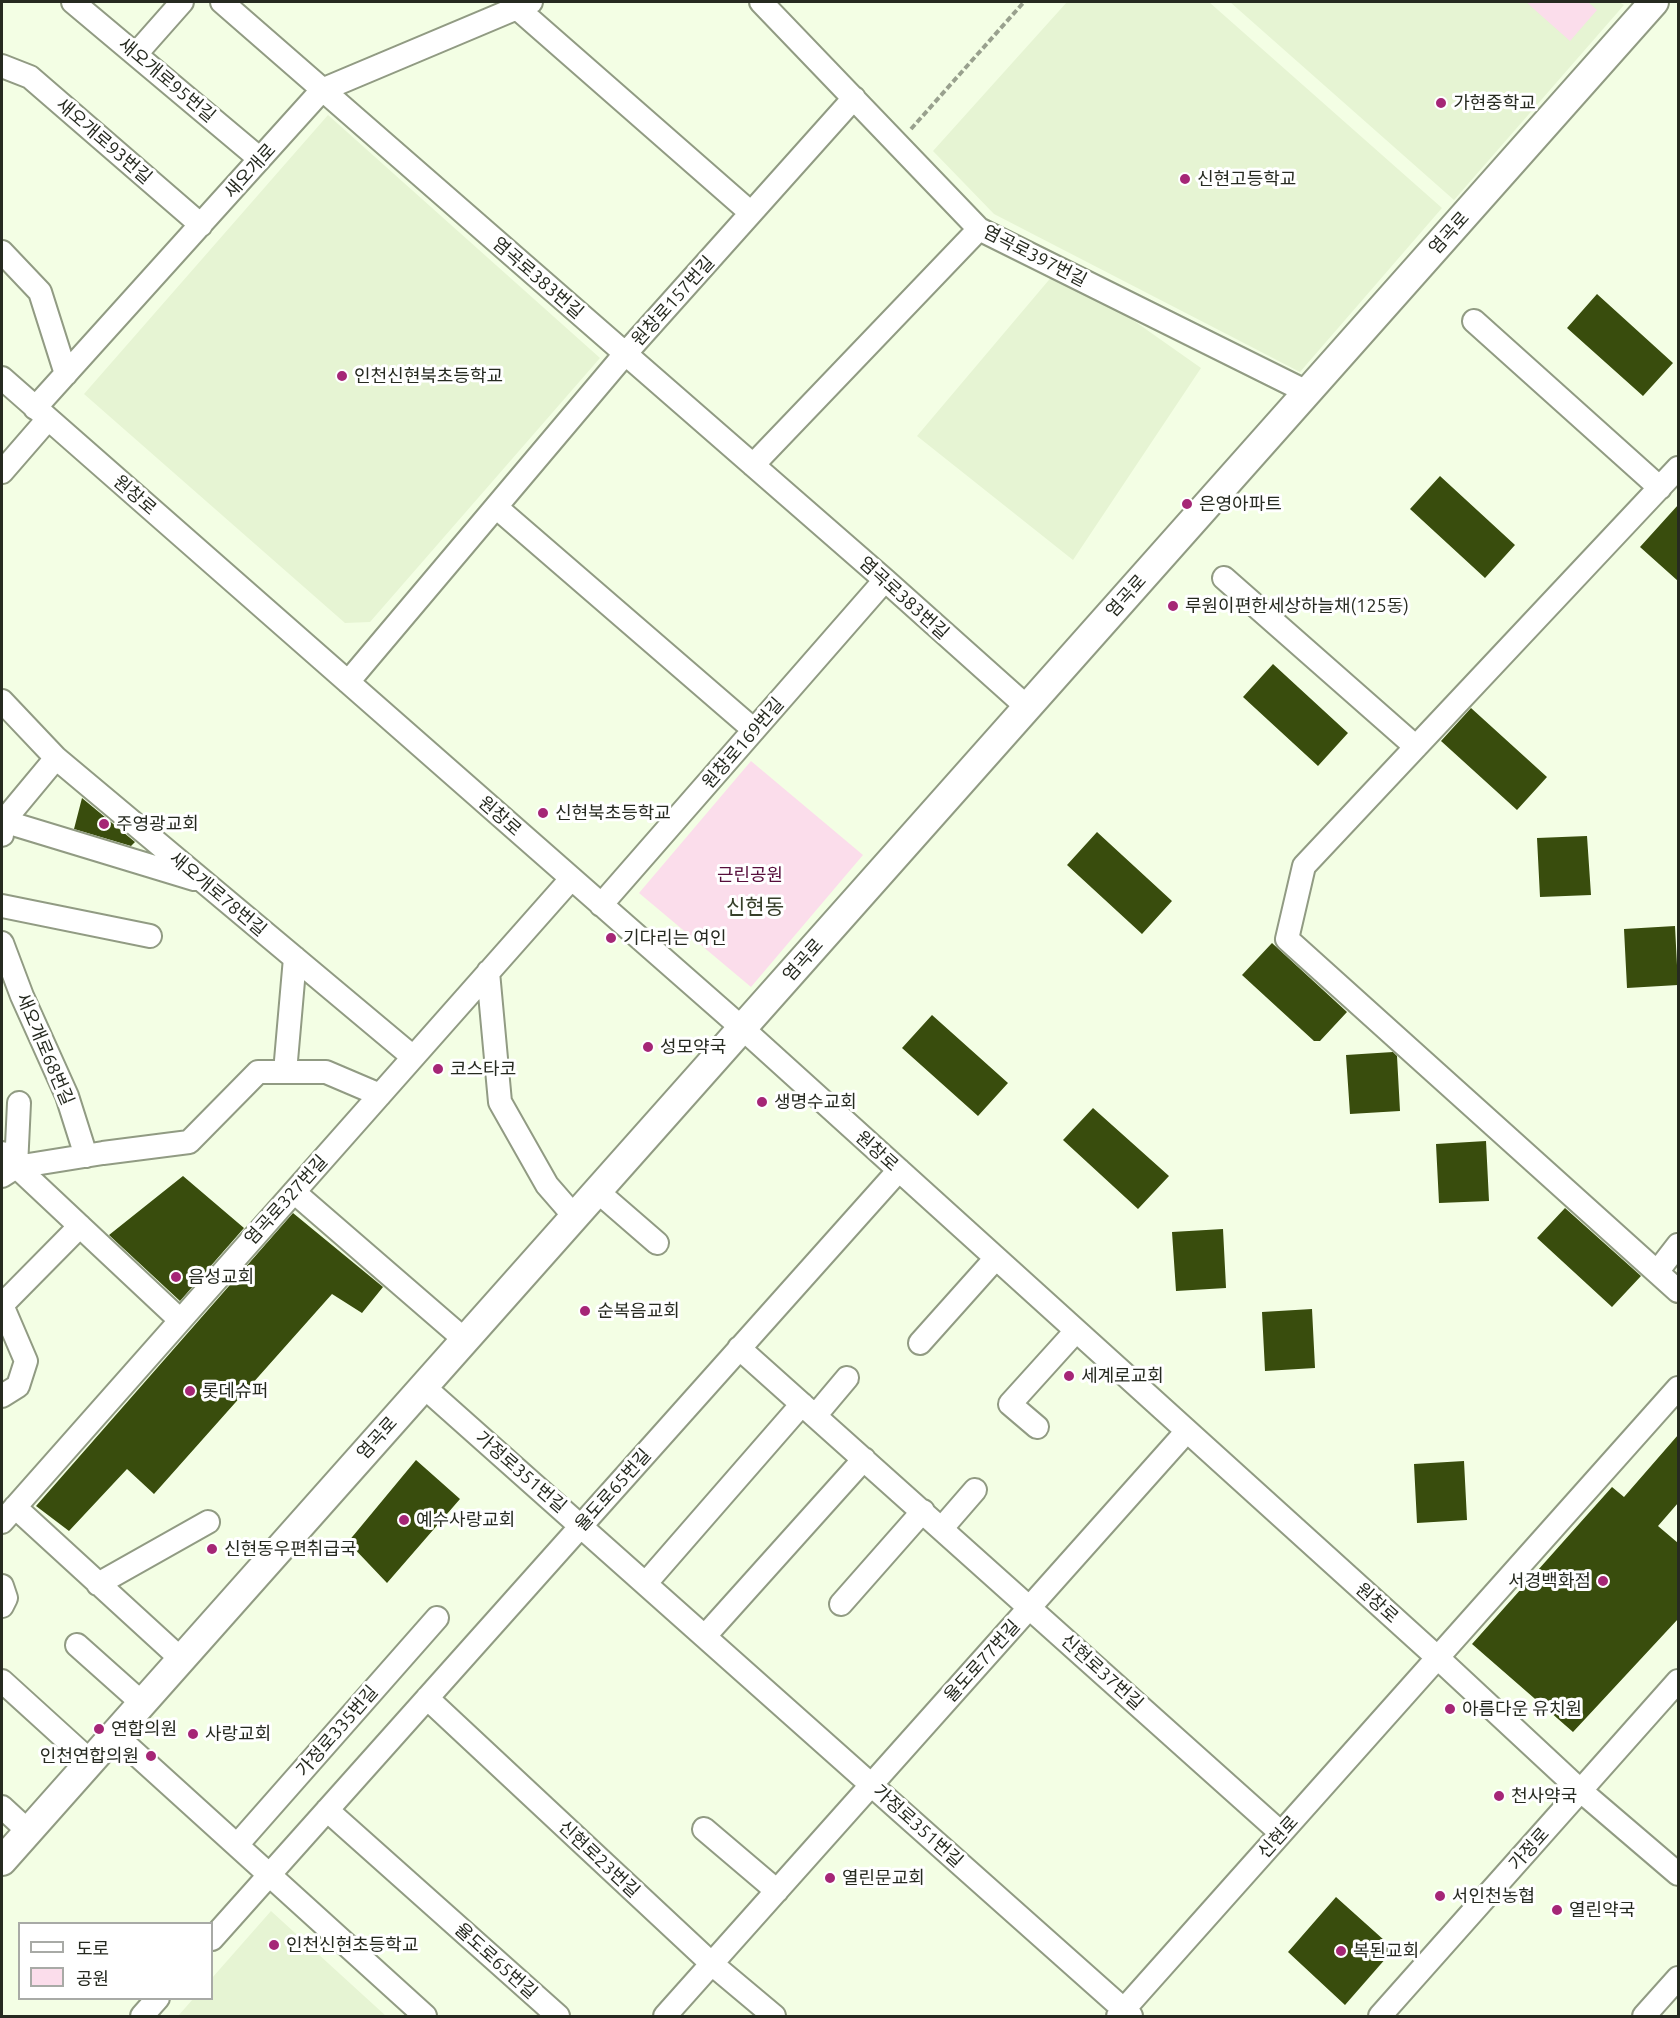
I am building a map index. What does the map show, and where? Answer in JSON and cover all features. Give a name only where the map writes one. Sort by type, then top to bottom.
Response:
[{"type":"main road","name":"염곡로","points":[[2,1861],[1654,2]]},
{"type":"street","name":"새오개로95번길","points":[[73,2],[260,159]]},
{"type":"street","points":[[136,54],[182,2]]},
{"type":"street","name":"염곡로383번길","points":[[222,2],[885,580],[1027,707]]},
{"type":"street","name":"염곡로397번길","points":[[761,2],[979,229],[1307,392]]},
{"type":"street","name":"새오개로","points":[[2,472],[66,374],[322,90],[524,5],[751,213]]},
{"type":"street","name":"새오개로93번길","points":[[2,66],[30,77],[201,225]]},
{"type":"street","name":"원창로157번길","points":[[348,682],[625,354],[854,98]]},
{"type":"street","points":[[753,465],[979,229]]},
{"type":"street","points":[[2,252],[40,292],[66,374]]},
{"type":"street","points":[[1474,321],[1660,488]]},
{"type":"street","name":"원창로","points":[[2,378],[742,1028],[1438,1658],[1581,1791],[1678,1874]]},
{"type":"street","points":[[1678,468],[1304,866],[1287,939],[1678,1291]]},
{"type":"street","points":[[496,507],[754,730]]},
{"type":"street","points":[[1224,578],[1416,747]]},
{"type":"street","name":"원창로169번길","points":[[601,905],[885,580]]},
{"type":"street","name":"새오개로78번길","points":[[2,700],[56,758],[413,1057]]},
{"type":"street","points":[[56,758],[2,826],[204,882]]},
{"type":"street","name":"염곡로327번길","points":[[8,1514],[572,879]]},
{"type":"street","points":[[2,906],[150,936]]},
{"type":"street","name":"새오개로68번길","points":[[2,943],[22,996],[67,1096],[87,1156]]},
{"type":"street","points":[[285,1072],[295,958]]},
{"type":"street","points":[[488,972],[500,1102],[547,1185],[574,1216]]},
{"type":"street","points":[[6,1166],[189,1142],[258,1072],[326,1072],[380,1095]]},
{"type":"street","points":[[6,1166],[19,1103]]},
{"type":"street","points":[[6,1166],[80,1227],[180,1320]]},
{"type":"street","name":"율도로65번길","points":[[213,1938],[899,1170]]},
{"type":"street","points":[[294,1191],[465,1340]]},
{"type":"street","points":[[597,1191],[657,1243]]},
{"type":"street","points":[[2,1396],[18,1386],[26,1361],[2,1305],[80,1227]]},
{"type":"street","points":[[1657,1272],[1678,1245]]},
{"type":"street","points":[[920,1343],[996,1258]]},
{"type":"street","points":[[1037,1427],[1010,1404],[1076,1331]]},
{"type":"street","name":"신현로37번길","points":[[740,1348],[1281,1833]]},
{"type":"street","points":[[646,1583],[809,1410],[847,1378]]},
{"type":"street","name":"가정로351번길","points":[[423,1386],[582,1525],[1124,2014]]},
{"type":"street","name":"신현로","points":[[1124,2014],[1281,1833],[1678,1388]]},
{"type":"street","name":"율도로77번길","points":[[665,2016],[1187,1431]]},
{"type":"street","points":[[705,1636],[864,1459]]},
{"type":"street","points":[[942,1528],[975,1490]]},
{"type":"street","points":[[841,1604],[923,1511]]},
{"type":"street","points":[[8,1514],[98,1584],[181,1659]]},
{"type":"street","points":[[98,1584],[208,1522]]},
{"type":"street","points":[[2,1586],[6,1598],[2,1606]]},
{"type":"street","name":"가정로335번길","points":[[237,1845],[437,1618]]},
{"type":"street","points":[[77,1644],[142,1703]]},
{"type":"street","points":[[2,1681],[90,1761]]},
{"type":"street","name":"가정로","points":[[1380,2016],[1678,1681]]},
{"type":"street","name":"신현로23번길","points":[[427,1698],[712,1964],[774,2016]]},
{"type":"street","points":[[114,1734],[426,2016]]},
{"type":"street","points":[[2,1807],[28,1831]]},
{"type":"street","name":"율도로65번길","points":[[327,1810],[558,2016]]},
{"type":"street","points":[[704,1829],[777,1891]]},
{"type":"street","points":[[1644,2016],[1678,1978]]},
{"type":"street","points":[[142,2016],[156,2000]]},
{"type":"path","points":[[910,130],[1023,2]]},
{"type":"shaded area","name":"신현고등학교","points":[[1067,2],[1209,2],[1442,208],[1300,372],[994,214],[933,151]]},
{"type":"shaded area","name":"가현중학교","points":[[1230,2],[1619,2],[1624,5],[1454,200]]},
{"type":"shaded area","name":"인천신현북초등학교","points":[[328,115],[600,358],[370,622],[345,623],[84,394]]},
{"type":"shaded area","points":[[1059,268],[1201,368],[1073,560],[917,436]]},
{"type":"shaded area","name":"인천신현초등학교","points":[[271,1911],[386,2016],[178,2016],[192,2000],[213,2000],[213,1977]]},
{"type":"green space","points":[[1526,2],[1588,2],[1597,10],[1570,41]]},
{"type":"green space","name":"근린공원","points":[[751,761],[863,855],[751,987],[639,893]]},
{"type":"building","points":[[1597,294],[1673,363],[1643,396],[1567,328]]},
{"type":"building","points":[[1440,476],[1515,545],[1485,578],[1410,509]]},
{"type":"building","points":[[1678,505],[1678,581],[1640,547]]},
{"type":"building","points":[[1273,664],[1348,733],[1318,766],[1243,697]]},
{"type":"building","points":[[1471,708],[1547,777],[1517,810],[1441,741]]},
{"type":"building","name":"주영광교회","points":[[82,798],[135,842],[131,846],[74,829]]},
{"type":"building","points":[[1097,832],[1172,901],[1142,934],[1067,865]]},
{"type":"building","points":[[1587,836],[1591,895],[1540,897],[1537,838]]},
{"type":"building","points":[[1675,926],[1678,985],[1627,988],[1624,929]]},
{"type":"building","points":[[1272,943],[1347,1012],[1320,1041],[1314,1041],[1242,975]]},
{"type":"building","points":[[932,1015],[1008,1083],[978,1116],[902,1048]]},
{"type":"building","points":[[1393,1052],[1397,1056],[1400,1111],[1350,1114],[1346,1055]]},
{"type":"building","points":[[1093,1108],[1169,1176],[1138,1209],[1063,1140]]},
{"type":"building","points":[[1486,1141],[1489,1201],[1439,1203],[1436,1144]]},
{"type":"building","name":"음성교회","points":[[183,1176],[244,1228],[180,1301],[109,1235]]},
{"type":"building","points":[[1565,1208],[1641,1276],[1612,1307],[1537,1238]]},
{"type":"building","name":"롯데슈퍼","points":[[293,1213],[383,1287],[362,1313],[332,1294],[154,1494],[127,1469],[69,1531],[36,1506]]},
{"type":"building","points":[[1223,1229],[1226,1288],[1176,1291],[1172,1232]]},
{"type":"building","points":[[1312,1309],[1315,1368],[1265,1371],[1262,1312]]},
{"type":"building","name":"서경백화점","points":[[1678,1435],[1678,1503],[1658,1526],[1678,1543],[1678,1619],[1573,1732],[1472,1644],[1612,1487],[1624,1497]]},
{"type":"building","name":"예수사랑교회","points":[[416,1460],[460,1499],[387,1583],[348,1542]]},
{"type":"building","points":[[1464,1461],[1467,1520],[1417,1523],[1414,1464]]},
{"type":"building","name":"복된교회","points":[[1336,1897],[1394,1949],[1345,2005],[1288,1952]]},
{"type":"place","name":"가현중학교","points":[[1441,103]]},
{"type":"place","name":"신현고등학교","points":[[1185,179]]},
{"type":"place","name":"인천신현북초등학교","points":[[342,376]]},
{"type":"place","name":"은영아파트","points":[[1187,504]]},
{"type":"place","name":"루원이편한세상하늘채(125동)","points":[[1173,606]]},
{"type":"place","name":"신현북초등학교","points":[[543,813]]},
{"type":"place","name":"주영광교회","points":[[104,824]]},
{"type":"place","name":"기다리는 여인","points":[[611,938]]},
{"type":"place","name":"성모약국","points":[[648,1047]]},
{"type":"place","name":"코스타코","points":[[438,1069]]},
{"type":"place","name":"생명수교회","points":[[762,1102]]},
{"type":"place","name":"음성교회","points":[[176,1277]]},
{"type":"place","name":"순복음교회","points":[[585,1311]]},
{"type":"place","name":"세계로교회","points":[[1069,1376]]},
{"type":"place","name":"롯데슈퍼","points":[[190,1391]]},
{"type":"place","name":"예수사랑교회","points":[[404,1520]]},
{"type":"place","name":"신현동우편취급국","points":[[212,1549]]},
{"type":"place","name":"서경백화점","points":[[1603,1581]]},
{"type":"place","name":"아름다운 유치원","points":[[1450,1709]]},
{"type":"place","name":"연합의원","points":[[99,1729]]},
{"type":"place","name":"사랑교회","points":[[193,1734]]},
{"type":"place","name":"인천연합의원","points":[[151,1756]]},
{"type":"place","name":"천사약국","points":[[1499,1796]]},
{"type":"place","name":"열린문교회","points":[[830,1878]]},
{"type":"place","name":"서인천농협","points":[[1440,1896]]},
{"type":"place","name":"열린약국","points":[[1557,1910]]},
{"type":"place","name":"인천신현초등학교","points":[[274,1945]]},
{"type":"place","name":"복된교회","points":[[1341,1951]]},
{"type":"district","name":"신현동","points":[[755,907]]}]
